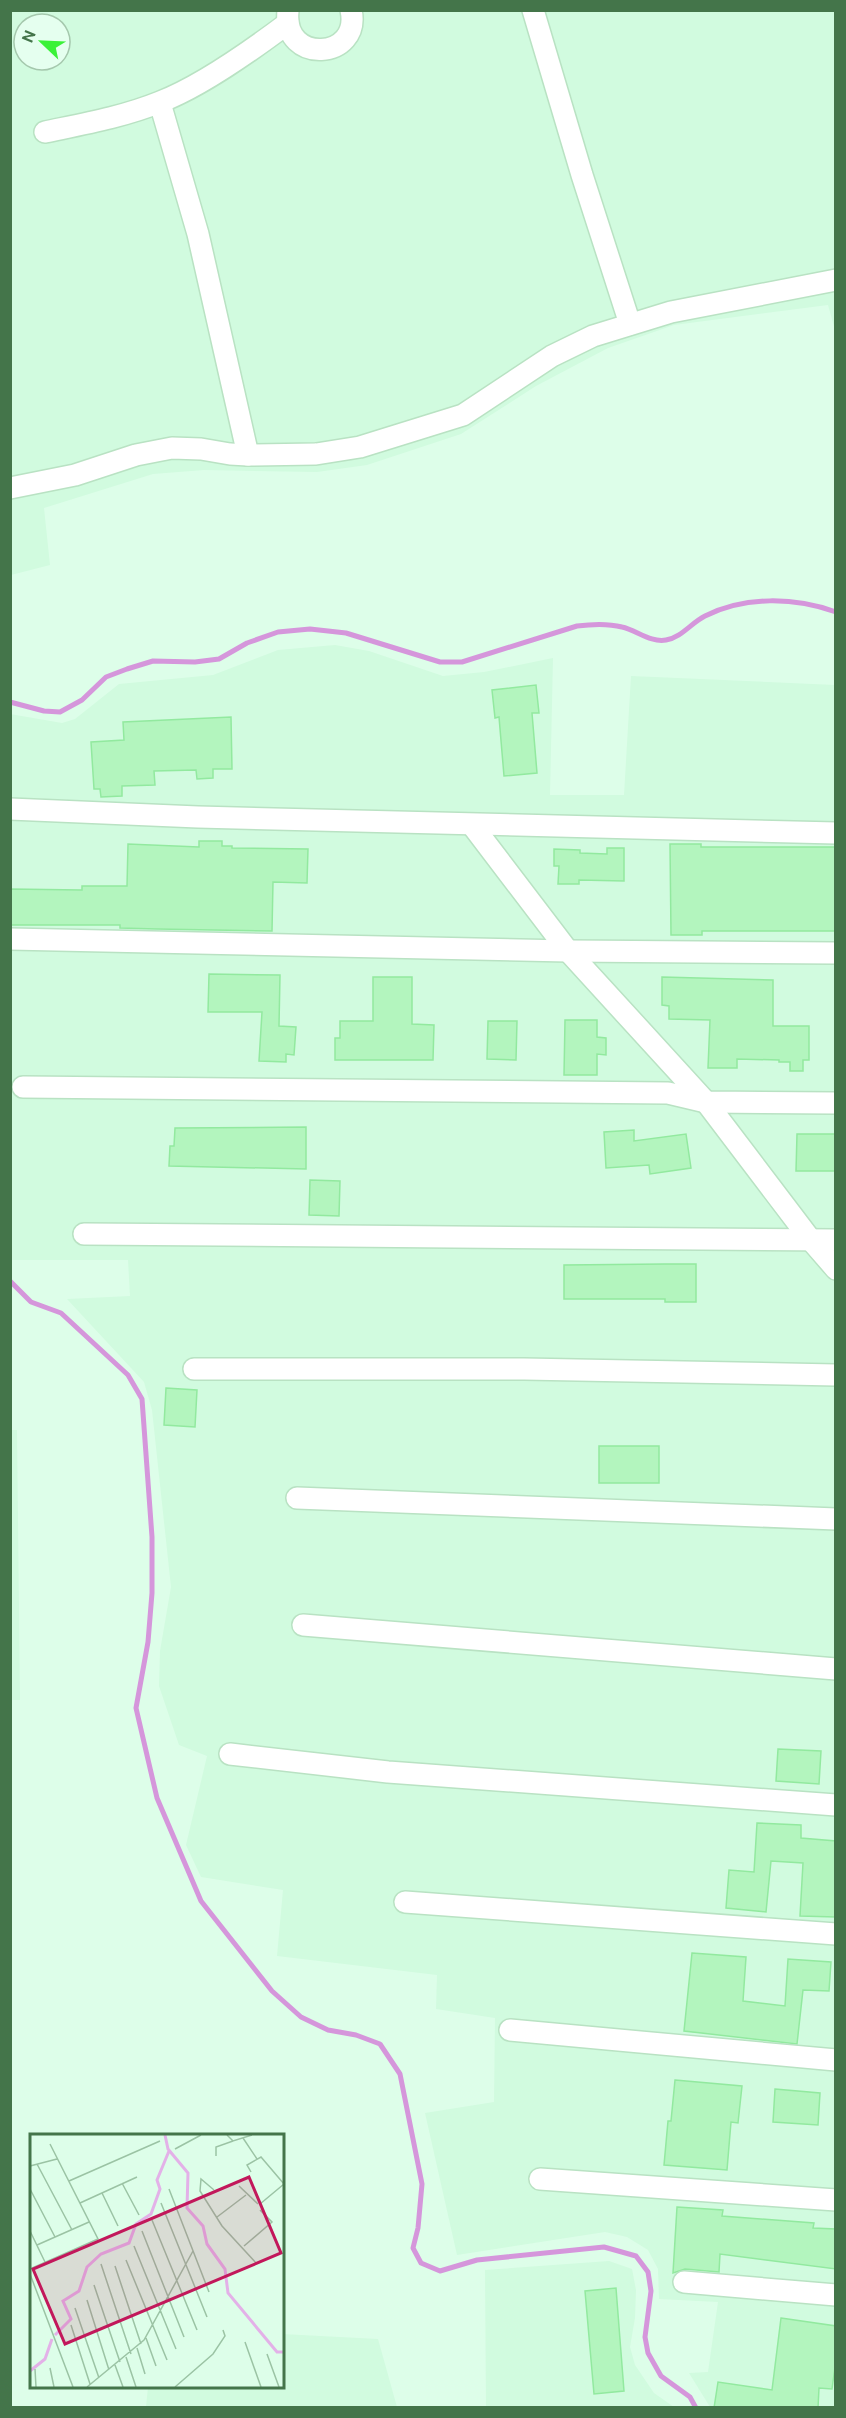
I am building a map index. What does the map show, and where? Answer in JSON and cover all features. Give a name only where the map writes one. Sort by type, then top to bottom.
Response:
[{"type":"street","points":[[256,47],[304,47],[323,51],[333,48],[342,43],[352,18],[369,10]]},
{"type":"street","points":[[534,10],[582,175],[630,324]]},
{"type":"street","points":[[45,132],[106,119],[160,103],[256,47],[288,17],[296,40],[304,47]]},
{"type":"street","points":[[160,103],[198,234],[248,455]]},
{"type":"street","points":[[10,488],[75,475],[136,455],[172,448],[248,455],[316,454],[360,447],[463,415],[552,356],[593,336],[671,312],[836,280]]},
{"type":"street","points":[[10,809],[472,825],[836,833]]},
{"type":"street","points":[[472,825],[568,951],[706,1102],[810,1239],[836,1269]]},
{"type":"street","points":[[10,939],[568,951],[836,953]]},
{"type":"street","points":[[23,1087],[668,1093],[706,1102],[836,1103]]},
{"type":"street","points":[[84,1234],[836,1240]]},
{"type":"street","points":[[194,1369],[524,1369],[836,1375]]},
{"type":"street","points":[[297,1498],[836,1519]]},
{"type":"street","points":[[303,1625],[836,1669]]},
{"type":"street","points":[[230,1754],[388,1772],[836,1805]]},
{"type":"street","points":[[405,1902],[836,1934]]},
{"type":"street","points":[[510,2030],[836,2060]]},
{"type":"street","points":[[540,2179],[836,2200]]},
{"type":"street","points":[[684,2282],[836,2295]]},
{"type":"shaded area","points":[[10,11],[835,11],[835,330],[828,305],[674,325],[608,348],[536,386],[461,434],[367,465],[317,472],[204,470],[153,474],[44,508],[50,565],[11,575]]},
{"type":"shaded area","points":[[335,645],[369,651],[443,676],[484,672],[553,658],[550,795],[624,795],[631,676],[835,685],[835,2407],[710,2407],[689,2373],[708,2372],[718,2302],[659,2299],[658,2269],[648,2250],[627,2237],[605,2232],[457,2255],[425,2113],[494,2102],[495,2018],[436,2009],[437,1975],[277,1956],[283,1890],[201,1877],[186,1845],[207,1756],[179,1745],[159,1686],[160,1651],[171,1587],[152,1410],[144,1382],[67,1299],[130,1296],[128,1260],[11,1260],[10,714],[62,723],[75,719],[119,684],[213,675],[278,650]]},
{"type":"shaded area","points":[[10,1430],[17,1430],[20,1700],[11,1700]]},
{"type":"shaded area","points":[[609,2261],[632,2269],[636,2290],[635,2318],[630,2347],[635,2365],[654,2393],[674,2407],[486,2407],[485,2270]]},
{"type":"shaded area","points":[[284,2334],[378,2339],[397,2407],[146,2407],[148,2388],[284,2388]]},
{"type":"building","points":[[536,685],[539,713],[532,713],[537,773],[504,776],[499,717],[495,718],[492,690]]},
{"type":"building","points":[[231,717],[232,769],[213,769],[213,778],[197,779],[196,770],[154,771],[155,785],[122,786],[122,796],[101,797],[100,789],[94,789],[91,742],[124,740],[123,722]]},
{"type":"building","points":[[199,841],[222,841],[222,846],[232,846],[232,848],[308,849],[307,883],[273,882],[272,931],[120,928],[120,925],[10,925],[10,889],[82,890],[82,886],[127,886],[128,844],[199,847]]},
{"type":"building","points":[[670,844],[701,844],[701,847],[836,847],[836,931],[702,931],[702,935],[671,935]]},
{"type":"building","points":[[607,848],[624,848],[624,881],[579,880],[579,884],[558,884],[559,866],[554,866],[554,849],[607,854]]},
{"type":"building","points":[[209,974],[280,975],[279,1026],[296,1027],[294,1055],[286,1054],[286,1062],[259,1061],[262,1012],[208,1012]]},
{"type":"building","points":[[373,977],[412,977],[412,1024],[434,1025],[433,1060],[335,1060],[335,1038],[340,1038],[340,1021],[373,1021]]},
{"type":"building","points":[[662,977],[773,980],[773,1026],[809,1026],[809,1060],[803,1060],[803,1071],[790,1071],[790,1062],[779,1062],[779,1060],[737,1059],[737,1068],[708,1068],[710,1020],[669,1019],[669,1006],[662,1005]]},
{"type":"building","points":[[565,1020],[597,1020],[597,1037],[606,1038],[606,1055],[597,1054],[597,1075],[564,1075]]},
{"type":"building","points":[[488,1021],[517,1021],[516,1060],[487,1059]]},
{"type":"building","points":[[306,1127],[306,1169],[169,1166],[170,1146],[174,1146],[175,1128]]},
{"type":"building","points":[[634,1130],[634,1141],[686,1134],[691,1168],[650,1174],[649,1165],[606,1168],[604,1132]]},
{"type":"building","points":[[797,1134],[836,1134],[836,1171],[796,1171]]},
{"type":"building","points":[[310,1180],[340,1181],[339,1216],[309,1215]]},
{"type":"building","points":[[696,1264],[696,1302],[665,1302],[665,1299],[564,1299],[564,1265]]},
{"type":"building","points":[[166,1388],[197,1390],[195,1427],[164,1425]]},
{"type":"building","points":[[599,1446],[659,1446],[659,1483],[599,1483]]},
{"type":"building","points":[[778,1749],[821,1751],[819,1784],[776,1781]]},
{"type":"building","points":[[757,1823],[801,1825],[801,1838],[836,1841],[836,1917],[800,1916],[803,1863],[771,1861],[766,1912],[726,1908],[729,1870],[754,1872]]},
{"type":"building","points":[[692,1953],[746,1957],[743,2001],[785,2006],[788,1959],[831,1962],[829,1991],[803,1990],[797,2044],[684,2031]]},
{"type":"building","points":[[675,2080],[742,2086],[738,2123],[731,2122],[727,2170],[664,2165]]},
{"type":"building","points":[[775,2089],[820,2093],[818,2125],[773,2122]]},
{"type":"building","points":[[677,2207],[723,2210],[722,2216],[814,2223],[813,2228],[836,2229],[836,2269],[720,2254],[719,2272],[685,2269],[673,2273]]},
{"type":"building","points":[[616,2288],[624,2391],[594,2394],[585,2291]]},
{"type":"building","points":[[781,2318],[836,2326],[836,2360],[832,2389],[819,2388],[818,2408],[714,2408],[718,2382],[772,2390]]},
{"type":"waterway","points":[[10,702],[44,711],[60,712],[82,700],[106,677],[127,669],[153,661],[195,662],[219,659],[247,643],[278,632],[310,629],[346,633],[440,662],[462,662],[583,625],[616,626],[655,640],[666,640],[677,636],[700,619],[720,609],[753,602],[787,601],[836,612]]},
{"type":"waterway","points":[[10,1281],[31,1302],[61,1313],[128,1375],[142,1399],[152,1537],[152,1593],[148,1642],[136,1708],[157,1798],[201,1901],[272,1991],[301,2017],[328,2030],[356,2035],[380,2044],[400,2074],[422,2184],[418,2228],[413,2248],[421,2263],[440,2271],[477,2260],[604,2247],[636,2256],[648,2272],[651,2291],[645,2337],[648,2353],[661,2376],[690,2397],[696,2408]]}]
